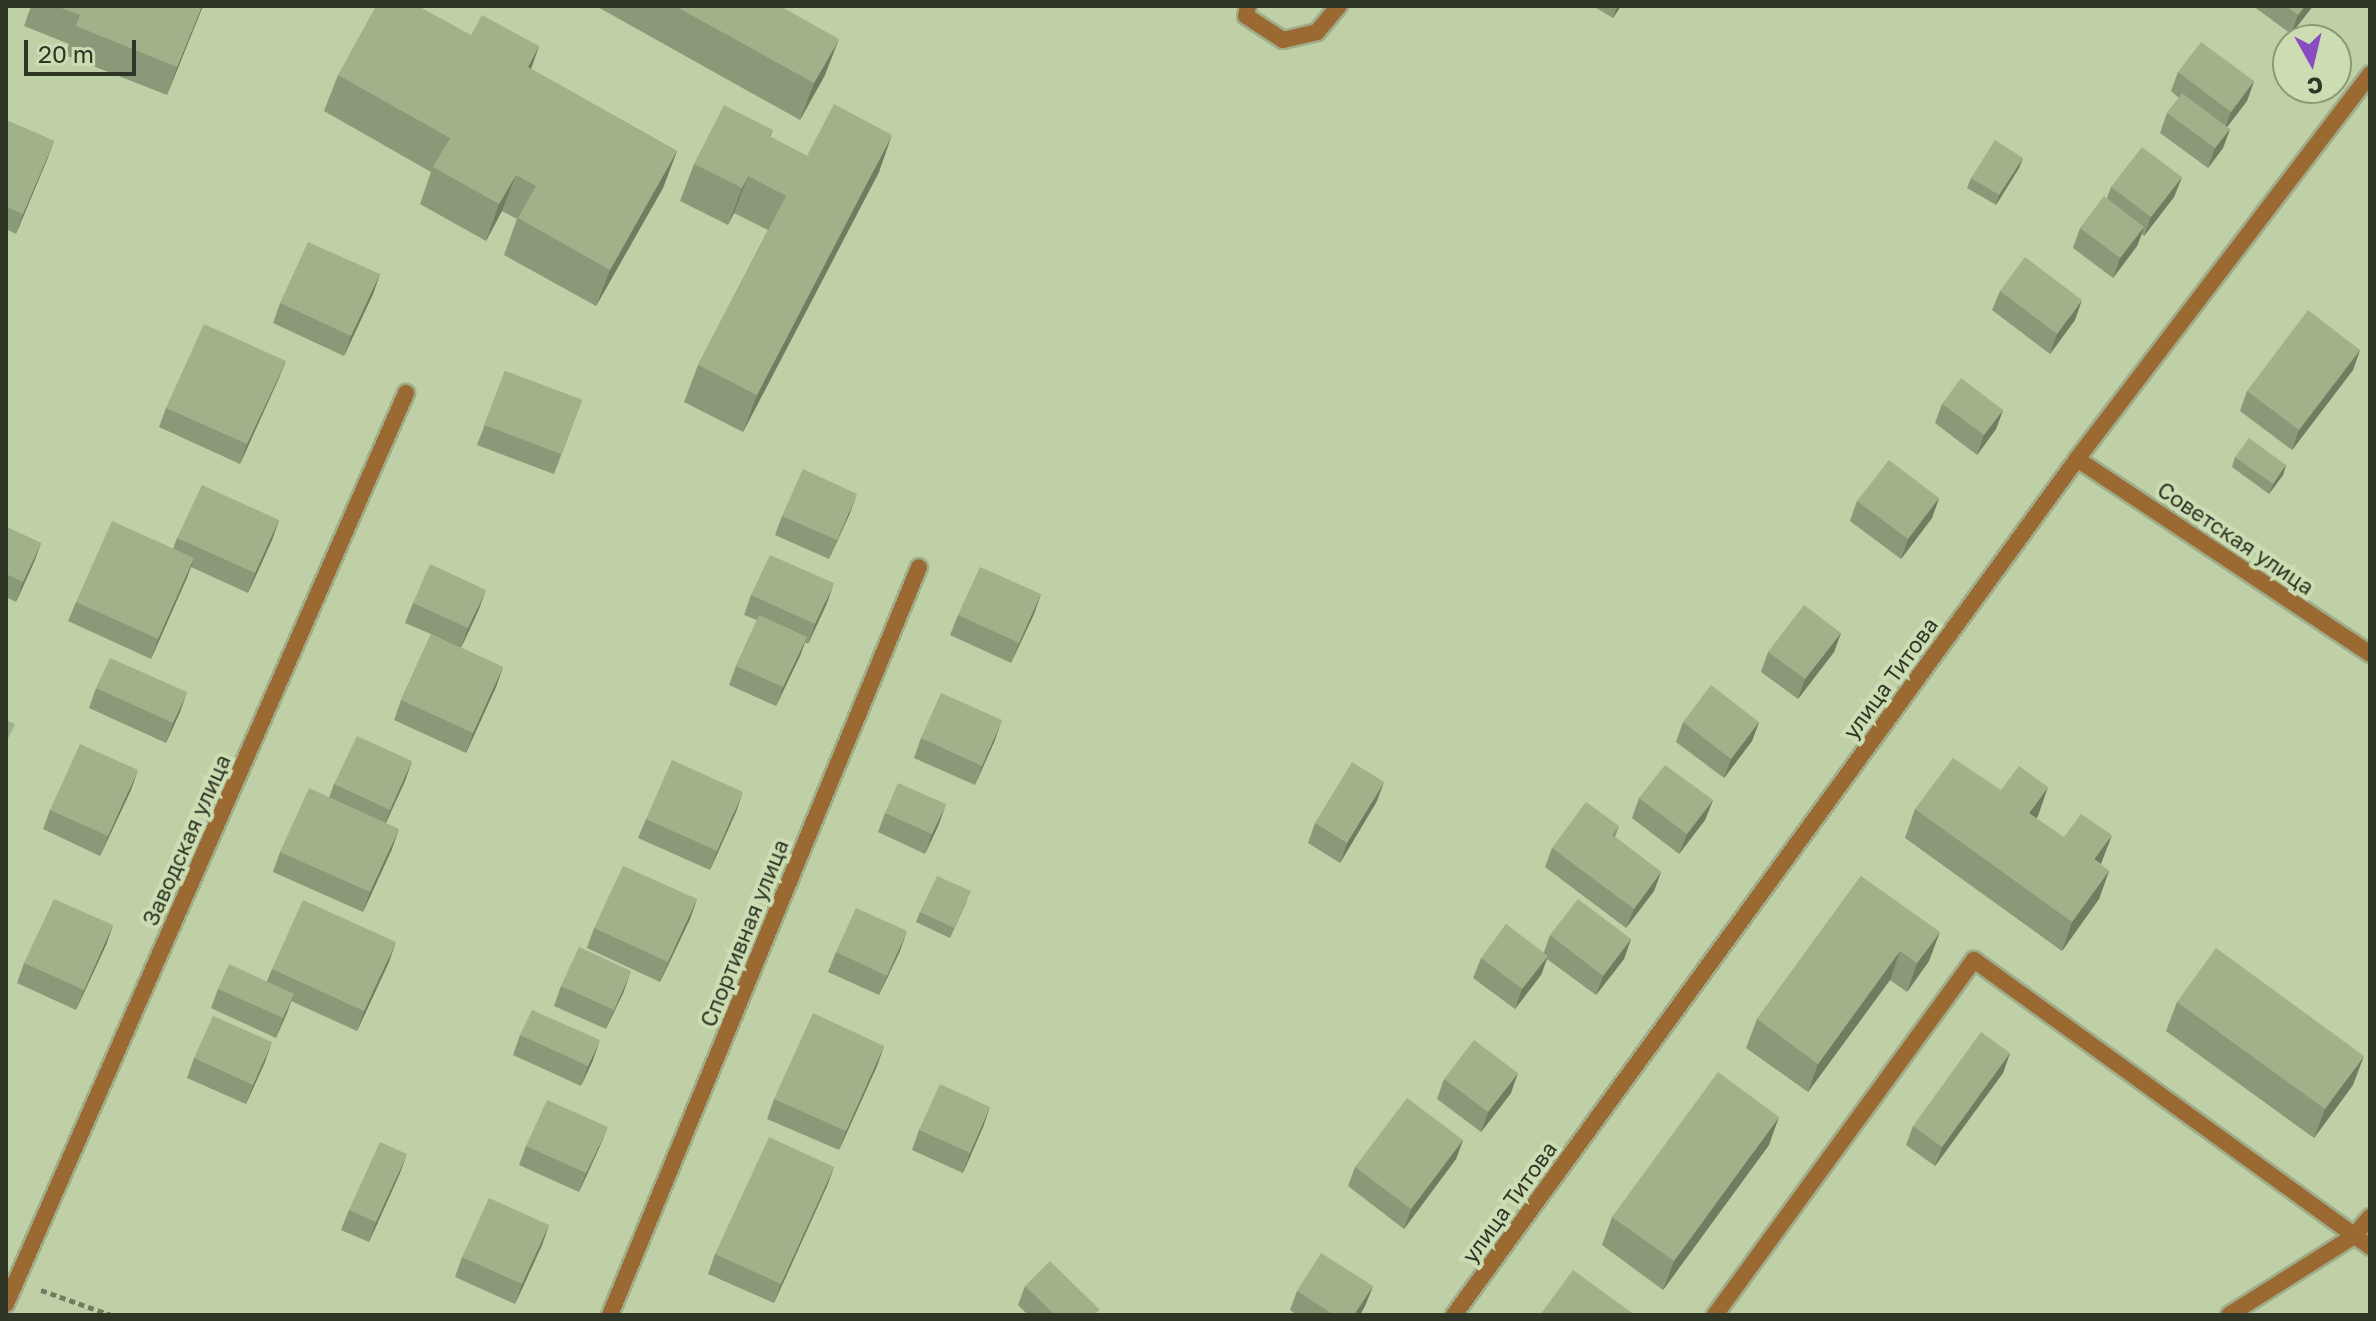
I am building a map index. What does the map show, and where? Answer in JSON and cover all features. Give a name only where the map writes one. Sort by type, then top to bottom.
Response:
[{"type":"street","points":[[1248,6],[1246,16],[1283,40],[1317,32],[1339,6]]},
{"type":"street","name":"улица Титова","points":[[1454,1315],[2077,459],[2370,74]]},
{"type":"street","name":"Заводская улица","points":[[6,1304],[406,393]]},
{"type":"street","name":"Советская улица","points":[[2077,459],[2370,654]]},
{"type":"street","name":"Спортивная улица","points":[[610,1315],[919,567]]},
{"type":"street","points":[[1715,1315],[1974,960],[2370,1247]]},
{"type":"street","points":[[2229,1315],[2354,1236],[2370,1217]]},
{"type":"path","points":[[16,1281],[111,1315]]},
{"type":"building","points":[[56,6],[202,6],[177,67],[76,26],[80,15]]},
{"type":"building","points":[[376,6],[418,6],[471,35],[482,15],[539,46],[528,67],[677,151],[610,270],[518,218],[536,186],[516,175],[499,204],[433,167],[450,138],[338,75]]},
{"type":"building","points":[[675,6],[780,6],[839,39],[814,83]]},
{"type":"building","points":[[2286,6],[2305,6],[2298,15]]},
{"type":"building","points":[[2201,42],[2254,81],[2231,112],[2178,72]]},
{"type":"building","points":[[2182,93],[2230,129],[2215,148],[2167,113]]},
{"type":"building","points":[[834,104],[892,135],[757,395],[698,365],[786,196],[748,176],[742,188],[694,164],[724,105],[773,130],[769,136],[807,156]]},
{"type":"building","points":[[6,120],[54,141],[23,214],[6,207]]},
{"type":"building","points":[[1995,140],[2023,158],[1999,195],[1971,178]]},
{"type":"building","points":[[2142,147],[2182,177],[2151,217],[2111,187]]},
{"type":"building","points":[[2104,196],[2144,227],[2120,258],[2080,228]]},
{"type":"building","points":[[308,242],[380,274],[351,336],[280,303]]},
{"type":"building","points":[[2025,257],[2082,300],[2057,334],[2000,291]]},
{"type":"building","points":[[2308,310],[2360,350],[2299,430],[2247,391]]},
{"type":"building","points":[[204,324],[286,361],[247,444],[166,408]]},
{"type":"building","points":[[505,371],[582,400],[561,454],[484,425]]},
{"type":"building","points":[[1961,378],[2003,410],[1984,435],[1942,404]]},
{"type":"building","points":[[2249,438],[2286,465],[2273,484],[2235,457]]},
{"type":"building","points":[[1889,460],[1939,498],[1908,539],[1857,501]]},
{"type":"building","points":[[803,469],[857,494],[837,540],[782,516]]},
{"type":"building","points":[[202,485],[279,520],[255,573],[177,538]]},
{"type":"building","points":[[112,521],[194,558],[158,639],[76,602]]},
{"type":"building","points":[[6,527],[41,543],[23,582],[6,574]]},
{"type":"building","points":[[770,555],[834,583],[815,624],[751,595]]},
{"type":"building","points":[[430,564],[486,590],[468,628],[413,603]]},
{"type":"building","points":[[980,567],[1041,594],[1019,643],[958,615]]},
{"type":"building","points":[[1804,605],[1841,633],[1805,679],[1768,652]]},
{"type":"building","points":[[759,615],[807,637],[783,687],[736,666]]},
{"type":"building","points":[[431,634],[503,667],[473,733],[401,700]]},
{"type":"building","points":[[110,658],[187,692],[173,723],[96,688]]},
{"type":"building","points":[[1711,685],[1759,722],[1731,759],[1683,722]]},
{"type":"building","points":[[941,693],[1002,720],[982,766],[921,738]]},
{"type":"building","points":[[6,720],[15,724],[6,743]]},
{"type":"building","points":[[357,736],[412,761],[390,810],[334,784]]},
{"type":"building","points":[[80,744],[138,770],[108,836],[50,810]]},
{"type":"building","points":[[1953,758],[2001,790],[2019,766],[2048,787],[2029,813],[2064,837],[2081,814],[2112,835],[2094,859],[2109,871],[2072,922],[1915,809]]},
{"type":"building","points":[[672,760],[743,792],[717,851],[646,819]]},
{"type":"building","points":[[1352,762],[1384,782],[1347,843],[1315,823]]},
{"type":"building","points":[[1665,765],[1713,800],[1687,834],[1639,798]]},
{"type":"building","points":[[898,783],[946,804],[932,834],[885,813]]},
{"type":"building","points":[[309,788],[399,829],[370,892],[280,852]]},
{"type":"building","points":[[1586,802],[1619,826],[1612,835],[1661,872],[1634,909],[1552,848]]},
{"type":"building","points":[[623,866],[697,899],[668,962],[594,928]]},
{"type":"building","points":[[937,876],[971,891],[954,928],[920,912]]},
{"type":"building","points":[[1861,876],[1940,932],[1917,963],[1900,951],[1818,1064],[1757,1019]]},
{"type":"building","points":[[54,899],[113,925],[84,990],[24,963]]},
{"type":"building","points":[[1578,899],[1631,939],[1603,976],[1550,935]]},
{"type":"building","points":[[303,900],[396,942],[364,1011],[272,969]]},
{"type":"building","points":[[856,908],[907,931],[887,976],[836,952]]},
{"type":"building","points":[[1506,924],[1548,956],[1522,989],[1481,958]]},
{"type":"building","points":[[579,947],[631,971],[614,1010],[561,986]]},
{"type":"building","points":[[2216,948],[2364,1056],[2325,1109],[2177,1002]]},
{"type":"building","points":[[229,964],[294,994],[283,1018],[218,989]]},
{"type":"building","points":[[532,1010],[600,1040],[588,1066],[520,1035]]},
{"type":"building","points":[[813,1013],[884,1046],[846,1131],[774,1099]]},
{"type":"building","points":[[213,1016],[272,1042],[253,1085],[194,1058]]},
{"type":"building","points":[[1981,1032],[2010,1053],[1942,1147],[1913,1126]]},
{"type":"building","points":[[1474,1040],[1518,1073],[1488,1112],[1444,1079]]},
{"type":"building","points":[[1718,1072],[1779,1117],[1674,1261],[1612,1217]]},
{"type":"building","points":[[940,1084],[990,1107],[970,1153],[919,1130]]},
{"type":"building","points":[[1407,1098],[1463,1140],[1411,1209],[1355,1167]]},
{"type":"building","points":[[547,1100],[608,1127],[586,1173],[526,1146]]},
{"type":"building","points":[[769,1137],[834,1167],[781,1284],[715,1254]]},
{"type":"building","points":[[380,1142],[407,1154],[376,1222],[349,1210]]},
{"type":"building","points":[[489,1198],[549,1225],[522,1284],[462,1257]]},
{"type":"building","points":[[1321,1253],[1373,1286],[1354,1315],[1334,1315],[1297,1291]]},
{"type":"building","points":[[1050,1261],[1100,1310],[1094,1315],[1055,1315],[1025,1286]]},
{"type":"building","points":[[1573,1270],[1635,1315],[1540,1315]]}]
